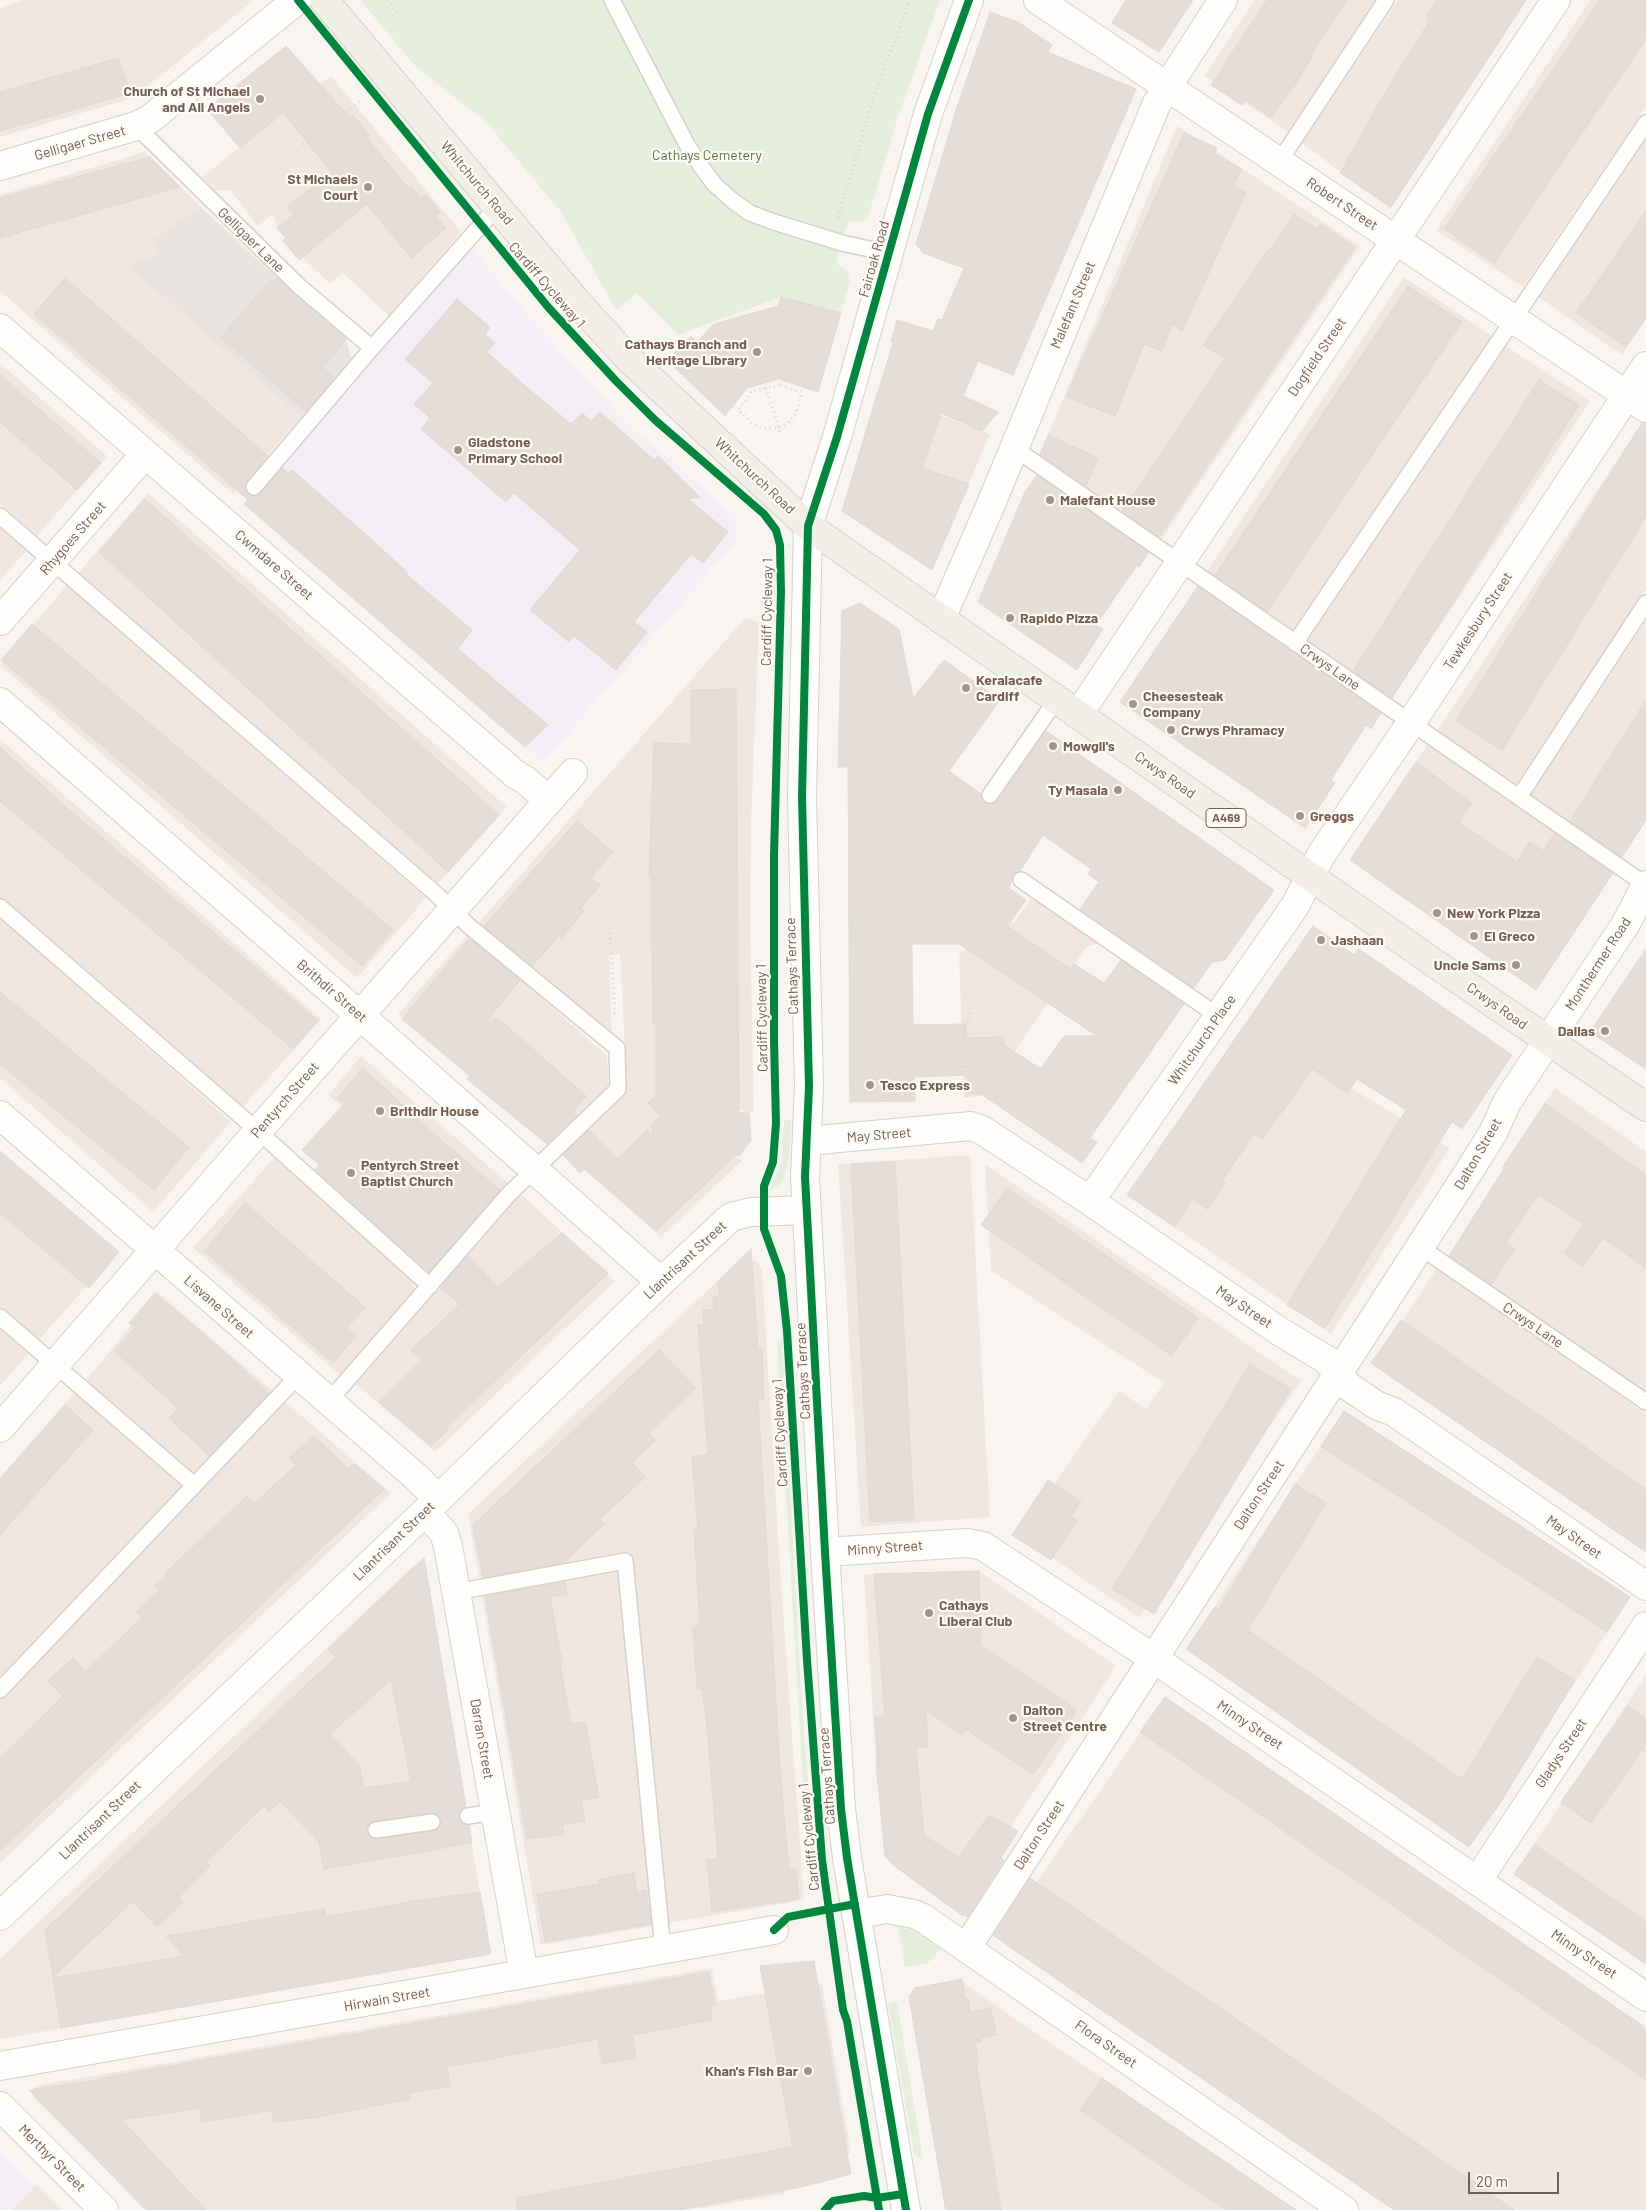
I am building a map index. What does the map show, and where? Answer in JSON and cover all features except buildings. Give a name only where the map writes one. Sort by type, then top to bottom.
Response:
[{"type":"main road","name":"Whitchurch Road","points":[[324,0],[497,208],[576,301],[627,357],[808,526]]},
{"type":"main road","name":"Crwys Road","points":[[808,526],[1548,1042],[1646,1107]]},
{"type":"street","name":"Gelligaer Street","points":[[0,166],[136,126],[150,119],[297,0]]},
{"type":"street","name":"Fairoak Road","points":[[808,526],[837,437],[928,114],[969,0]]},
{"type":"street","name":"Robert Street","points":[[1038,0],[1636,402]]},
{"type":"street","name":"Malefant Street","points":[[941,619],[1157,103],[1223,0]]},
{"type":"street","name":"Dogfield Street","points":[[1067,707],[1180,562],[1556,0]]},
{"type":"street","name":"Cwmdare Street","points":[[0,328],[515,774],[549,800]]},
{"type":"street","name":"Tewkesbury Street","points":[[1311,876],[1320,855],[1410,723],[1636,402],[1646,366]]},
{"type":"street","name":"Rhygoes Street","points":[[0,621],[145,454]]},
{"type":"street","name":"Cathays Terrace","points":[[808,526],[802,797],[809,1086],[806,1210],[825,1552],[841,1809],[856,1914],[906,2210]]},
{"type":"street","name":"Brithdir Street","points":[[0,702],[535,1169],[661,1282]]},
{"type":"street","name":"Pentyrch Street","points":[[0,1428],[258,1131],[573,774]]},
{"type":"street","name":"Whitchurch Place","points":[[1090,1201],[1294,906],[1311,876]]},
{"type":"street","name":"Monthermer Road","points":[[1548,1042],[1625,925],[1646,885]]},
{"type":"street","name":"Dalton Street","points":[[967,1947],[1420,1247],[1493,1133],[1508,1102],[1548,1042]]},
{"type":"street","name":"Lisvane Street","points":[[0,1115],[416,1477],[431,1505]]},
{"type":"street","name":"May Street","points":[[807,1142],[971,1126],[982,1130],[1090,1201],[1279,1331],[1327,1360],[1348,1386],[1376,1405],[1394,1412],[1646,1586]]},
{"type":"street","name":"Llantrisant Street","points":[[0,1916],[731,1217],[751,1212],[806,1210]]},
{"type":"street","name":"Darran Street","points":[[431,1505],[446,1537],[524,1974]]},
{"type":"street","name":"Minny Street","points":[[825,1552],[967,1542],[983,1546],[1153,1658],[1646,1997]]},
{"type":"street","name":"Gladys Street","points":[[1477,1881],[1646,1626]]},
{"type":"street","name":"Flora Street","points":[[856,1914],[887,1908],[914,1914],[967,1947],[1344,2210]]},
{"type":"street","name":"Hirwain Street","points":[[0,2066],[774,1930]]},
{"type":"street","name":"Merthyr Street","points":[[0,2106],[104,2210]]},
{"type":"lane","points":[[612,0],[690,150],[714,184],[750,213],[842,242],[888,253]]},
{"type":"lane","points":[[1279,162],[1386,0]]},
{"type":"lane","points":[[1295,642],[1646,123]]},
{"type":"lane","name":"Gelligaer Lane","points":[[136,126],[299,286],[372,348]]},
{"type":"lane","points":[[254,487],[372,348],[497,208]]},
{"type":"lane","name":"Crwys Lane","points":[[1014,448],[1646,885]]},
{"type":"lane","points":[[0,516],[468,926],[617,1048],[618,1089],[509,1194],[329,1401]]},
{"type":"lane","points":[[1519,797],[1646,603]]},
{"type":"lane","points":[[990,795],[1067,707]]},
{"type":"lane","points":[[1021,880],[1218,1016]]},
{"type":"lane","points":[[0,907],[258,1131],[430,1286]]},
{"type":"lane","name":"Crwys Lane","points":[[1420,1247],[1646,1402]]},
{"type":"lane","points":[[0,1317],[194,1485]]},
{"type":"lane","points":[[0,1690],[298,1376]]},
{"type":"lane","points":[[456,1592],[625,1561],[663,1950]]},
{"type":"lane","points":[[468,1816],[495,1812]]},
{"type":"lane","points":[[376,1830],[432,1822]]},
{"type":"path","points":[[387,0],[398,13]]},
{"type":"path","points":[[836,224],[874,96],[910,0]]},
{"type":"path","points":[[303,145],[360,101]]},
{"type":"path","points":[[781,385],[802,393],[796,414],[788,423],[778,428],[763,428],[752,423],[738,410],[752,391],[781,385]]},
{"type":"path","points":[[766,388],[781,435]]},
{"type":"path","points":[[610,933],[617,1048]]},
{"type":"path","points":[[967,1098],[964,1028],[970,1017],[970,1003]]},
{"type":"shaded area","points":[[23,0],[254,0],[133,98],[0,137],[0,8]]},
{"type":"shaded area","points":[[1255,0],[1379,0],[1290,133],[1204,76]]},
{"type":"shaded area","points":[[1398,0],[1527,0],[1390,209],[1302,143]]},
{"type":"shaded area","points":[[1590,0],[1646,0],[1646,107],[1523,287],[1436,230]]},
{"type":"shaded area","points":[[331,76],[461,232],[389,316],[342,272],[330,284],[302,257],[277,228],[273,214],[258,226],[230,190],[215,190],[202,177]]},
{"type":"shaded area","points":[[1177,126],[1360,246],[1162,539],[1039,456]]},
{"type":"shaded area","points":[[1646,136],[1646,318],[1622,355],[1537,296]]},
{"type":"shaded area","points":[[145,152],[200,206],[154,239],[158,250],[155,256],[138,258],[131,268],[301,417],[233,494],[0,291],[0,195]]},
{"type":"shaded area","points":[[200,206],[347,343],[352,361],[301,417],[130,268],[138,258],[155,256],[158,250],[154,239]]},
{"type":"shaded area","name":"Gladstone Primary School","points":[[471,247],[532,319],[630,426],[736,516],[737,541],[543,763],[244,504],[381,352]]},
{"type":"shaded area","points":[[1404,277],[1493,337],[1294,630],[1207,571]]},
{"type":"shaded area","points":[[1506,346],[1590,401],[1392,698],[1307,640]]},
{"type":"shaded area","points":[[0,363],[107,456],[37,536],[0,504]]},
{"type":"shaded area","points":[[877,391],[990,434],[932,570],[842,511]]},
{"type":"shaded area","points":[[1637,430],[1646,436],[1646,589],[1516,784],[1437,731]]},
{"type":"shaded area","points":[[148,493],[507,807],[437,885],[78,573]]},
{"type":"shaded area","points":[[0,525],[28,549],[0,580]]},
{"type":"shaded area","points":[[67,585],[426,898],[357,978],[0,665]]},
{"type":"shaded area","points":[[745,618],[759,622],[751,825],[750,921],[754,1113],[688,1099],[709,1133],[742,1161],[661,1237],[564,1152],[627,1091],[620,954],[609,955],[612,1037],[477,925]]},
{"type":"shaded area","points":[[1646,621],[1646,821],[1621,858],[1531,795]]},
{"type":"shaded area","points":[[0,739],[321,1019],[242,1108],[0,899]]},
{"type":"shaded area","points":[[1428,744],[1613,872],[1536,990],[1350,860]]},
{"type":"shaded area","points":[[1032,897],[1099,943],[1086,947],[984,1096],[964,1098],[959,956],[962,951],[965,951],[994,910],[1014,923]]},
{"type":"shaded area","points":[[0,918],[231,1122],[153,1212],[0,1078]]},
{"type":"shaded area","points":[[469,933],[607,1056],[609,1089],[548,1144],[398,1014]]},
{"type":"shaded area","points":[[1246,1024],[1450,1148],[1331,1334],[1127,1195]]},
{"type":"shaded area","points":[[361,1056],[508,1183],[430,1272],[366,1216],[409,1164],[328,1095]]},
{"type":"shaded area","points":[[1555,1088],[1577,1104],[1508,1199],[1491,1188]]},
{"type":"shaded area","points":[[1577,1104],[1638,1146],[1525,1310],[1448,1257],[1491,1188],[1509,1199]]},
{"type":"shaded area","points":[[1638,1146],[1646,1152],[1646,1225],[1568,1340],[1525,1310]]},
{"type":"shaded area","points":[[0,1152],[116,1253],[38,1341],[0,1309]]},
{"type":"shaded area","points":[[970,1155],[990,1517],[861,1527],[838,1164]]},
{"type":"shaded area","points":[[274,1158],[408,1274],[415,1291],[341,1376],[193,1248]]},
{"type":"shaded area","points":[[985,1164],[1301,1381],[1139,1618],[1019,1534],[1119,1391],[1146,1409],[1164,1383],[991,1271]]},
{"type":"shaded area","points":[[521,1194],[615,1281],[435,1452],[356,1384]]},
{"type":"shaded area","points":[[1646,1225],[1646,1393],[1568,1340]]},
{"type":"shaded area","points":[[753,1260],[762,1269],[781,1582],[804,1900],[541,1945],[468,1514],[739,1261]]},
{"type":"shaded area","points":[[1437,1268],[1646,1414],[1646,1552],[1380,1369],[1377,1360]]},
{"type":"shaded area","points":[[158,1292],[391,1493],[0,1863],[0,1477],[92,1373]]},
{"type":"shaded area","points":[[0,1329],[28,1354],[0,1386]]},
{"type":"shaded area","points":[[1344,1411],[1630,1597],[1469,1847],[1186,1649]]},
{"type":"shaded area","points":[[414,1565],[426,1568],[489,1948],[484,1955],[0,2039],[0,1959]]},
{"type":"shaded area","points":[[979,1571],[1116,1666],[956,1911],[893,1865],[885,1856],[876,1763],[864,1574]]},
{"type":"shaded area","points":[[1646,1675],[1646,1964],[1514,1874]]},
{"type":"shaded area","points":[[1165,1697],[1646,2029],[1646,2210],[1394,2210],[998,1938]]},
{"type":"shaded area","points":[[712,1968],[718,2001],[822,1983],[851,2153],[780,2165],[785,2194],[690,2210],[147,2210],[33,2097],[35,2086]]},
{"type":"shaded area","points":[[959,1980],[1043,2038],[1036,2051],[922,2071],[909,1997],[915,1988]]},
{"type":"shaded area","points":[[1043,2038],[1295,2210],[945,2210],[922,2071],[1036,2051]]},
{"type":"shaded area","points":[[0,2151],[35,2185],[11,2210],[0,2210]]},
{"type":"shaded area","points":[[37,2184],[63,2210],[11,2210]]},
{"type":"green space","name":"Cathays Cemetery","points":[[360,0],[940,0],[897,120],[869,215],[862,221],[848,222],[836,263],[848,272],[850,281],[841,313],[781,297],[678,335],[637,293],[616,310],[561,212],[486,122],[415,66]]},
{"type":"green space","points":[[784,1120],[791,1120],[789,1158],[784,1178],[780,1185],[770,1190],[781,1161]]},
{"type":"green space","points":[[782,1340],[802,1705],[812,1833],[818,1880],[812,1881],[806,1833],[777,1342]]},
{"type":"green space","points":[[898,1926],[920,1933],[941,1949],[928,1963],[905,1967]]},
{"type":"green space","points":[[897,2002],[923,2160],[914,2154],[888,2003]]},
{"type":"cycle path","name":"Cardiff Cycleway 1","points":[[298,0],[548,307],[616,381],[655,420],[764,514],[776,530],[780,545],[781,592],[774,855],[776,1123],[773,1162],[764,1186],[764,1229],[781,1276],[787,1331],[807,1660],[822,1860],[843,2010],[847,2021],[879,2210]]},
{"type":"cycle path","points":[[906,2210],[847,1858],[841,1809],[825,1552],[805,1177],[809,1086],[802,797],[808,526],[837,437],[928,114],[969,0]]},
{"type":"cycle path","points":[[774,1930],[788,1917],[855,1904]]},
{"type":"cycle path","points":[[825,2210],[833,2201],[864,2196],[877,2198],[903,2194]]},
{"type":"place","name":"Church of St Michael and All Angels","points":[[260,99]]},
{"type":"place","name":"St Michaels Court","points":[[368,187]]},
{"type":"place","name":"Cathays Branch and Heritage Library","points":[[757,352]]},
{"type":"place","name":"Gladstone Primary School","points":[[458,450]]},
{"type":"place","name":"Malefant House","points":[[1050,500]]},
{"type":"place","name":"Rapido Pizza","points":[[1010,618]]},
{"type":"place","name":"Keralacafe Cardiff","points":[[966,688]]},
{"type":"place","name":"Cheesesteak Company","points":[[1133,704]]},
{"type":"place","name":"Crwys Phramacy","points":[[1171,730]]},
{"type":"place","name":"Mowgli's","points":[[1053,746]]},
{"type":"place","name":"Ty Masala","points":[[1118,790]]},
{"type":"place","name":"Greggs","points":[[1300,816]]},
{"type":"place","name":"New York Pizza","points":[[1437,913]]},
{"type":"place","name":"El Greco","points":[[1474,936]]},
{"type":"place","name":"Jashaan","points":[[1321,940]]},
{"type":"place","name":"Uncle Sams","points":[[1516,965]]},
{"type":"place","name":"Dallas","points":[[1605,1031]]},
{"type":"place","name":"Tesco Express","points":[[870,1085]]},
{"type":"place","name":"Brithdir House","points":[[380,1111]]},
{"type":"place","name":"Pentyrch Street Baptist Church","points":[[351,1173]]},
{"type":"place","name":"Cathays Liberal Club","points":[[929,1613]]},
{"type":"place","name":"Dalton Street Centre","points":[[1013,1718]]},
{"type":"place","name":"Khan's Fish Bar","points":[[808,2071]]}]
